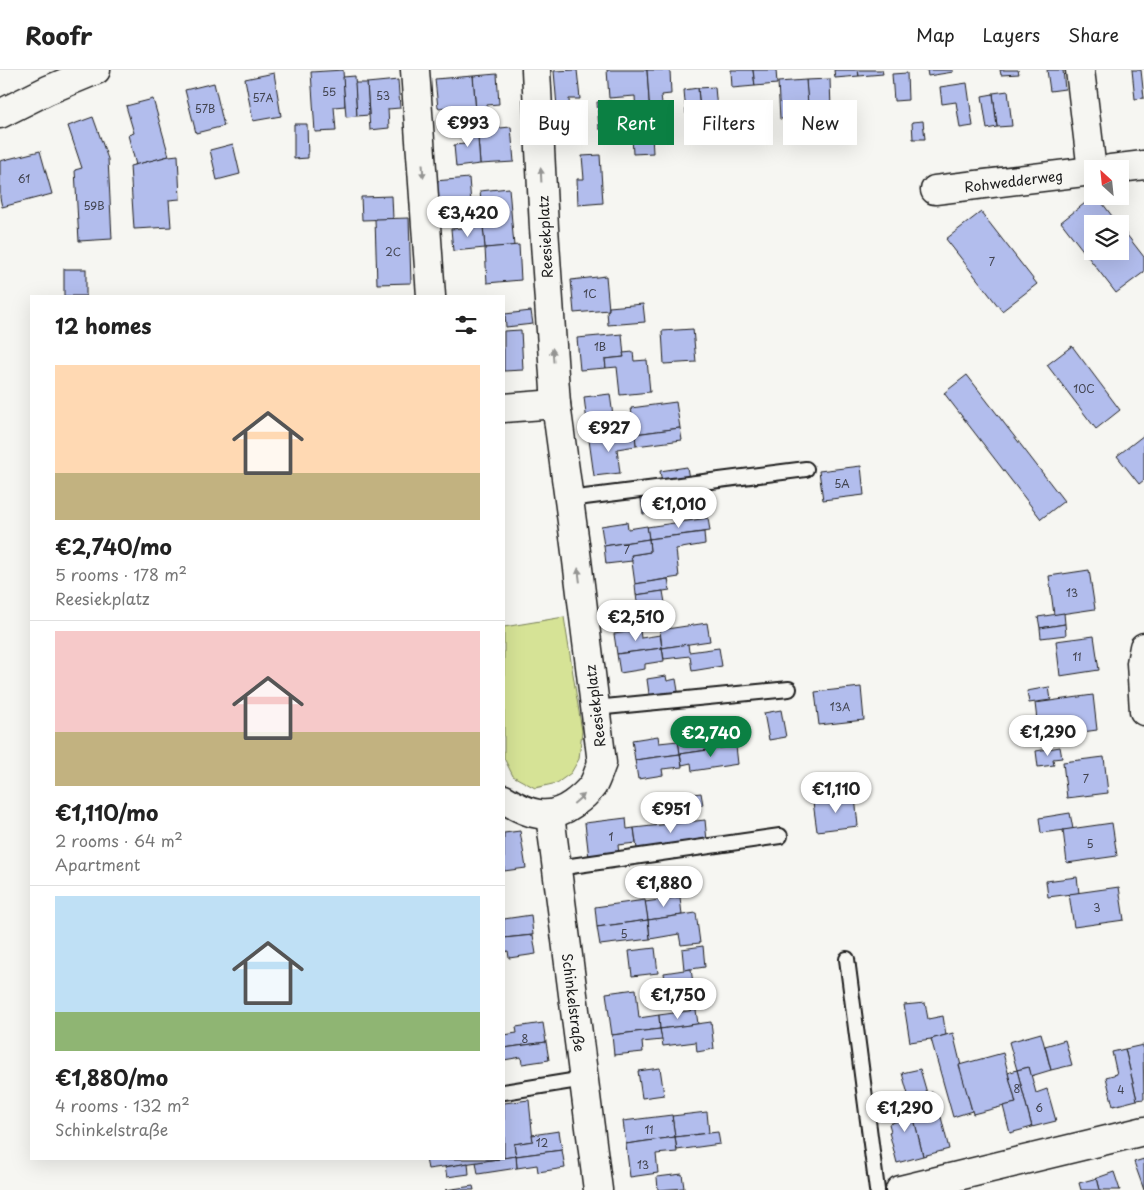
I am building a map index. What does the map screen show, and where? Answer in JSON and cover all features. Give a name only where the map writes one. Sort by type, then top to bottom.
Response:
[{"type":"street","points":[[0,114],[48,90],[96,70]]},
{"type":"street","points":[[415,70],[432,295]]},
{"type":"street","name":"Reesiekplatz","points":[[536,70],[556,404],[602,763],[593,785],[581,798],[563,811],[550,815]]},
{"type":"street","points":[[1080,70],[1096,160]]},
{"type":"street","name":"Rohwedderweg","points":[[1129,167],[1144,165]]},
{"type":"street","name":"Rohwedderweg","points":[[934,190],[1084,172]]},
{"type":"street","points":[[505,408],[556,404]]},
{"type":"street","points":[[1144,647],[1141,663],[1144,711]]},
{"type":"street","points":[[505,800],[519,808],[550,815]]},
{"type":"street","name":"Schinkelstraße","points":[[550,815],[598,1190]]},
{"type":"street","points":[[900,1190],[1144,1131]]},
{"type":"lane","points":[[569,498],[806,469]]},
{"type":"lane","points":[[595,708],[789,689]]},
{"type":"lane","points":[[557,868],[780,836]]},
{"type":"lane","points":[[847,959],[877,1190]]},
{"type":"lane","points":[[505,1092],[584,1080]]},
{"type":"green space","points":[[564,617],[582,731],[579,759],[571,773],[557,783],[535,788],[513,776],[505,760],[505,627]]},
{"type":"building","points":[[343,70],[345,106],[334,107],[336,131],[315,132],[311,72]]},
{"type":"building","points":[[577,70],[580,99],[556,100],[554,71]]},
{"type":"building","points":[[607,70],[647,70],[649,100],[635,100],[635,96],[609,98]]},
{"type":"building","points":[[647,70],[670,70],[671,94],[661,95],[662,100],[649,100]]},
{"type":"building","points":[[731,70],[753,70],[755,86],[732,88]]},
{"type":"building","points":[[753,70],[776,70],[777,84],[755,86]]},
{"type":"building","points":[[834,70],[858,70],[859,76],[835,78]]},
{"type":"building","points":[[858,70],[882,70],[883,74],[859,76]]},
{"type":"building","points":[[927,70],[953,70],[953,72],[928,76]]},
{"type":"building","points":[[1000,70],[1018,70],[1019,74],[1001,75]]},
{"type":"building","points":[[1047,70],[1063,70],[1065,89],[1050,91]]},
{"type":"building","points":[[1132,70],[1141,70],[1144,98],[1135,99]]},
{"type":"building","points":[[274,73],[281,116],[253,121],[245,79]]},
{"type":"building","points":[[907,73],[908,100],[894,101],[892,74]]},
{"type":"building","points":[[497,74],[499,104],[487,105],[489,124],[477,125],[473,76]]},
{"type":"building","points":[[355,76],[357,116],[346,117],[343,77]]},
{"type":"building","points":[[473,76],[477,125],[464,126],[462,106],[438,108],[435,79]]},
{"type":"building","points":[[830,79],[831,100],[807,100],[806,80]]},
{"type":"building","points":[[398,80],[400,108],[388,109],[389,128],[370,130],[367,83]]},
{"type":"building","points":[[806,80],[808,100],[783,100],[783,119],[780,119],[778,82]]},
{"type":"building","points":[[214,83],[224,126],[196,133],[185,90]]},
{"type":"building","points":[[355,83],[367,83],[369,115],[357,116]]},
{"type":"building","points":[[967,83],[973,126],[960,128],[956,102],[942,104],[940,87]]},
{"type":"building","points":[[715,87],[716,100],[699,100],[698,88]]},
{"type":"building","points":[[698,88],[699,100],[685,100],[684,90]]},
{"type":"building","points":[[1008,91],[1012,126],[997,127],[993,93]]},
{"type":"building","points":[[993,94],[997,127],[987,129],[982,96]]},
{"type":"building","points":[[153,99],[169,156],[136,165],[128,135],[134,133],[126,106]]},
{"type":"building","points":[[93,117],[108,159],[112,239],[79,241],[75,170],[82,168],[68,126]]},
{"type":"building","points":[[923,121],[925,139],[913,139],[912,122]]},
{"type":"building","points":[[294,124],[307,124],[308,158],[294,159]]},
{"type":"building","points":[[489,124],[489,129],[511,127],[514,162],[480,164],[477,125]]},
{"type":"building","points":[[477,125],[480,164],[456,167],[454,145],[465,144],[464,126]]},
{"type":"building","points":[[233,144],[240,174],[217,180],[210,150]]},
{"type":"building","points":[[632,145],[653,145],[653,153],[633,154]]},
{"type":"building","points":[[40,151],[52,194],[2,207],[0,198],[0,161]]},
{"type":"building","points":[[178,155],[180,199],[169,200],[171,227],[134,229],[130,166]]},
{"type":"building","points":[[600,155],[603,203],[578,205],[577,179],[584,179],[582,156]]},
{"type":"building","points":[[469,178],[472,216],[437,219],[435,181]]},
{"type":"building","points":[[509,188],[514,246],[485,248],[480,191]]},
{"type":"building","points":[[392,196],[393,219],[362,220],[361,197]]},
{"type":"building","points":[[1084,204],[1104,205],[1111,215],[1084,215],[1084,252],[1061,222]]},
{"type":"building","points":[[981,212],[1037,284],[1002,311],[946,239]]},
{"type":"building","points":[[409,218],[411,283],[377,284],[375,219]]},
{"type":"building","points":[[483,226],[485,248],[453,251],[451,229]]},
{"type":"building","points":[[1129,238],[1144,257],[1144,272],[1116,293],[1090,260],[1129,260]]},
{"type":"building","points":[[519,245],[521,280],[487,283],[485,248]]},
{"type":"building","points":[[64,269],[86,269],[86,295],[64,295]]},
{"type":"building","points":[[606,276],[609,310],[574,313],[571,280]]},
{"type":"building","points":[[643,304],[645,322],[608,325],[607,311],[609,307]]},
{"type":"building","points":[[531,311],[533,324],[506,327],[505,314]]},
{"type":"building","points":[[693,329],[696,362],[664,364],[662,331]]},
{"type":"building","points":[[521,330],[523,370],[505,371],[505,331]]},
{"type":"building","points":[[622,334],[624,357],[605,359],[606,368],[580,370],[577,338]]},
{"type":"building","points":[[1072,346],[1120,410],[1096,429],[1047,365]]},
{"type":"building","points":[[633,352],[634,361],[647,360],[650,392],[620,395],[617,367],[606,368],[605,359],[624,357],[623,353]]},
{"type":"building","points":[[967,375],[1064,501],[1041,519],[944,393]]},
{"type":"building","points":[[610,394],[614,423],[633,420],[635,434],[589,440],[584,397]]},
{"type":"building","points":[[676,402],[680,428],[635,434],[631,408]]},
{"type":"building","points":[[680,428],[682,440],[636,446],[635,434]]},
{"type":"building","points":[[635,434],[636,446],[617,449],[620,473],[594,476],[589,440]]},
{"type":"building","points":[[1144,435],[1144,480],[1139,484],[1117,456]]},
{"type":"building","points":[[861,466],[864,495],[823,500],[819,471]]},
{"type":"building","points":[[687,467],[689,479],[662,483],[660,471]]},
{"type":"building","points":[[664,497],[665,512],[643,514],[641,499]]},
{"type":"building","points":[[708,518],[710,531],[649,539],[647,527]]},
{"type":"building","points":[[627,522],[628,529],[647,526],[649,539],[604,546],[601,526]]},
{"type":"building","points":[[704,532],[705,544],[676,549],[679,577],[635,584],[631,555],[650,552],[649,539]]},
{"type":"building","points":[[649,539],[650,552],[631,555],[632,561],[606,564],[604,546]]},
{"type":"building","points":[[1089,570],[1095,609],[1054,615],[1049,576]]},
{"type":"building","points":[[668,579],[670,590],[636,595],[635,584]]},
{"type":"building","points":[[663,591],[666,609],[639,612],[636,595]]},
{"type":"building","points":[[1064,613],[1065,624],[1040,628],[1038,617]]},
{"type":"building","points":[[707,623],[710,641],[662,648],[660,630]]},
{"type":"building","points":[[1065,624],[1066,635],[1041,638],[1040,628]]},
{"type":"building","points":[[640,630],[641,638],[660,635],[662,648],[617,654],[614,634]]},
{"type":"building","points":[[1094,636],[1099,670],[1060,676],[1056,641]]},
{"type":"building","points":[[688,644],[689,652],[719,648],[722,666],[692,671],[690,656],[664,659],[662,648]]},
{"type":"building","points":[[662,648],[664,661],[645,664],[645,669],[620,673],[617,654]]},
{"type":"building","points":[[666,676],[667,681],[676,679],[679,697],[650,701],[647,679]]},
{"type":"building","points":[[861,687],[864,720],[819,725],[815,692]]},
{"type":"building","points":[[1049,687],[1051,700],[1029,703],[1027,691]]},
{"type":"building","points":[[1093,695],[1097,730],[1039,738],[1035,703]]},
{"type":"building","points":[[781,710],[786,737],[769,740],[764,713]]},
{"type":"building","points":[[725,733],[727,747],[680,754],[678,740]]},
{"type":"building","points":[[658,736],[659,743],[678,741],[680,754],[635,760],[632,740]]},
{"type":"building","points":[[736,746],[738,764],[692,771],[691,763],[682,765],[680,754]]},
{"type":"building","points":[[1060,747],[1062,758],[1053,759],[1054,765],[1038,767],[1036,751]]},
{"type":"building","points":[[680,754],[682,767],[662,769],[663,775],[638,779],[635,760]]},
{"type":"building","points":[[1104,757],[1108,793],[1067,798],[1063,762]]},
{"type":"building","points":[[701,793],[703,805],[664,810],[662,798]]},
{"type":"building","points":[[855,797],[858,826],[817,831],[813,802]]},
{"type":"building","points":[[1070,813],[1073,829],[1041,833],[1039,818]]},
{"type":"building","points":[[626,818],[627,829],[634,828],[636,843],[618,845],[619,855],[589,858],[585,823]]},
{"type":"building","points":[[705,820],[707,841],[637,849],[634,828]]},
{"type":"building","points":[[1112,823],[1117,856],[1067,863],[1063,830]]},
{"type":"building","points":[[520,831],[526,868],[505,871],[505,833]]},
{"type":"building","points":[[1077,877],[1079,893],[1048,897],[1046,881]]},
{"type":"building","points":[[1119,887],[1124,920],[1074,927],[1069,894]]},
{"type":"building","points":[[680,897],[682,915],[648,920],[645,902]]},
{"type":"building","points":[[645,900],[648,920],[597,927],[595,907]]},
{"type":"building","points":[[696,913],[700,943],[681,945],[679,934],[650,939],[648,920]]},
{"type":"building","points":[[531,915],[533,935],[505,938],[505,919]]},
{"type":"building","points":[[648,920],[650,939],[600,945],[597,927]]},
{"type":"building","points":[[533,935],[536,954],[509,958],[508,951],[505,952],[505,938]]},
{"type":"building","points":[[703,946],[705,967],[684,970],[682,949]]},
{"type":"building","points":[[655,948],[658,973],[632,976],[629,951]]},
{"type":"building","points":[[691,969],[696,1004],[669,1008],[664,973]]},
{"type":"building","points":[[636,989],[639,1018],[659,1015],[660,1029],[612,1035],[606,993]]},
{"type":"building","points":[[925,1003],[928,1019],[943,1016],[946,1035],[910,1042],[904,1005]]},
{"type":"building","points":[[696,1010],[698,1024],[660,1029],[659,1015]]},
{"type":"building","points":[[711,1022],[714,1049],[697,1052],[696,1042],[663,1046],[660,1029]]},
{"type":"building","points":[[543,1023],[546,1042],[505,1048],[505,1035],[517,1033],[516,1027]]},
{"type":"building","points":[[660,1029],[662,1040],[642,1042],[643,1052],[614,1055],[612,1035]]},
{"type":"building","points":[[953,1033],[972,1111],[953,1117],[931,1039]]},
{"type":"building","points":[[1041,1033],[1051,1070],[1031,1076],[1029,1067],[1017,1070],[1009,1042]]},
{"type":"building","points":[[1065,1040],[1072,1065],[1051,1070],[1045,1046]]},
{"type":"building","points":[[546,1042],[549,1060],[522,1064],[521,1057],[505,1060],[505,1048]]},
{"type":"building","points":[[1143,1045],[1144,1099],[1137,1100],[1125,1049]]},
{"type":"building","points":[[1125,1049],[1137,1100],[1113,1106],[1106,1077],[1117,1074],[1112,1052]]},
{"type":"building","points":[[1003,1053],[1016,1103],[973,1114],[959,1065]]},
{"type":"building","points":[[1029,1067],[1036,1093],[1047,1089],[1056,1121],[1032,1127],[1017,1070]]},
{"type":"building","points":[[660,1068],[664,1095],[642,1098],[638,1071]]},
{"type":"building","points":[[920,1069],[927,1093],[909,1098],[902,1073]]},
{"type":"building","points":[[1017,1070],[1032,1127],[1010,1133],[1003,1106],[1016,1103],[1008,1073]]},
{"type":"building","points":[[932,1092],[949,1149],[923,1156],[909,1098]]},
{"type":"building","points":[[909,1098],[923,1156],[897,1163],[889,1132],[891,1131],[889,1124],[898,1121],[894,1102]]},
{"type":"building","points":[[529,1100],[533,1141],[514,1144],[516,1156],[505,1158],[505,1103]]},
{"type":"building","points":[[707,1112],[709,1133],[675,1137],[672,1116]]},
{"type":"building","points":[[672,1115],[675,1137],[626,1144],[623,1121]]},
{"type":"building","points":[[559,1131],[562,1150],[516,1156],[514,1144],[533,1141],[532,1135]]},
{"type":"building","points":[[718,1132],[720,1144],[677,1150],[675,1137]]},
{"type":"building","points":[[675,1137],[677,1152],[656,1154],[658,1173],[630,1177],[626,1144]]},
{"type":"building","points":[[562,1150],[565,1168],[538,1172],[537,1165],[517,1168],[516,1156]]},
{"type":"building","points":[[516,1156],[517,1168],[478,1174],[476,1162],[505,1160],[505,1158]]},
{"type":"building","points":[[1144,1159],[1144,1190],[1134,1162]]},
{"type":"building","points":[[426,1160],[492,1160],[428,1169]]},
{"type":"building","points":[[468,1163],[469,1174],[447,1177],[445,1167]]},
{"type":"building","points":[[1114,1172],[1120,1190],[1100,1190],[1097,1178]]},
{"type":"building","points":[[682,1174],[684,1188],[658,1190],[657,1177]]},
{"type":"building","points":[[1097,1178],[1100,1190],[1081,1190],[1079,1183]]},
{"type":"building","points":[[473,1186],[474,1190],[445,1190]]}]
